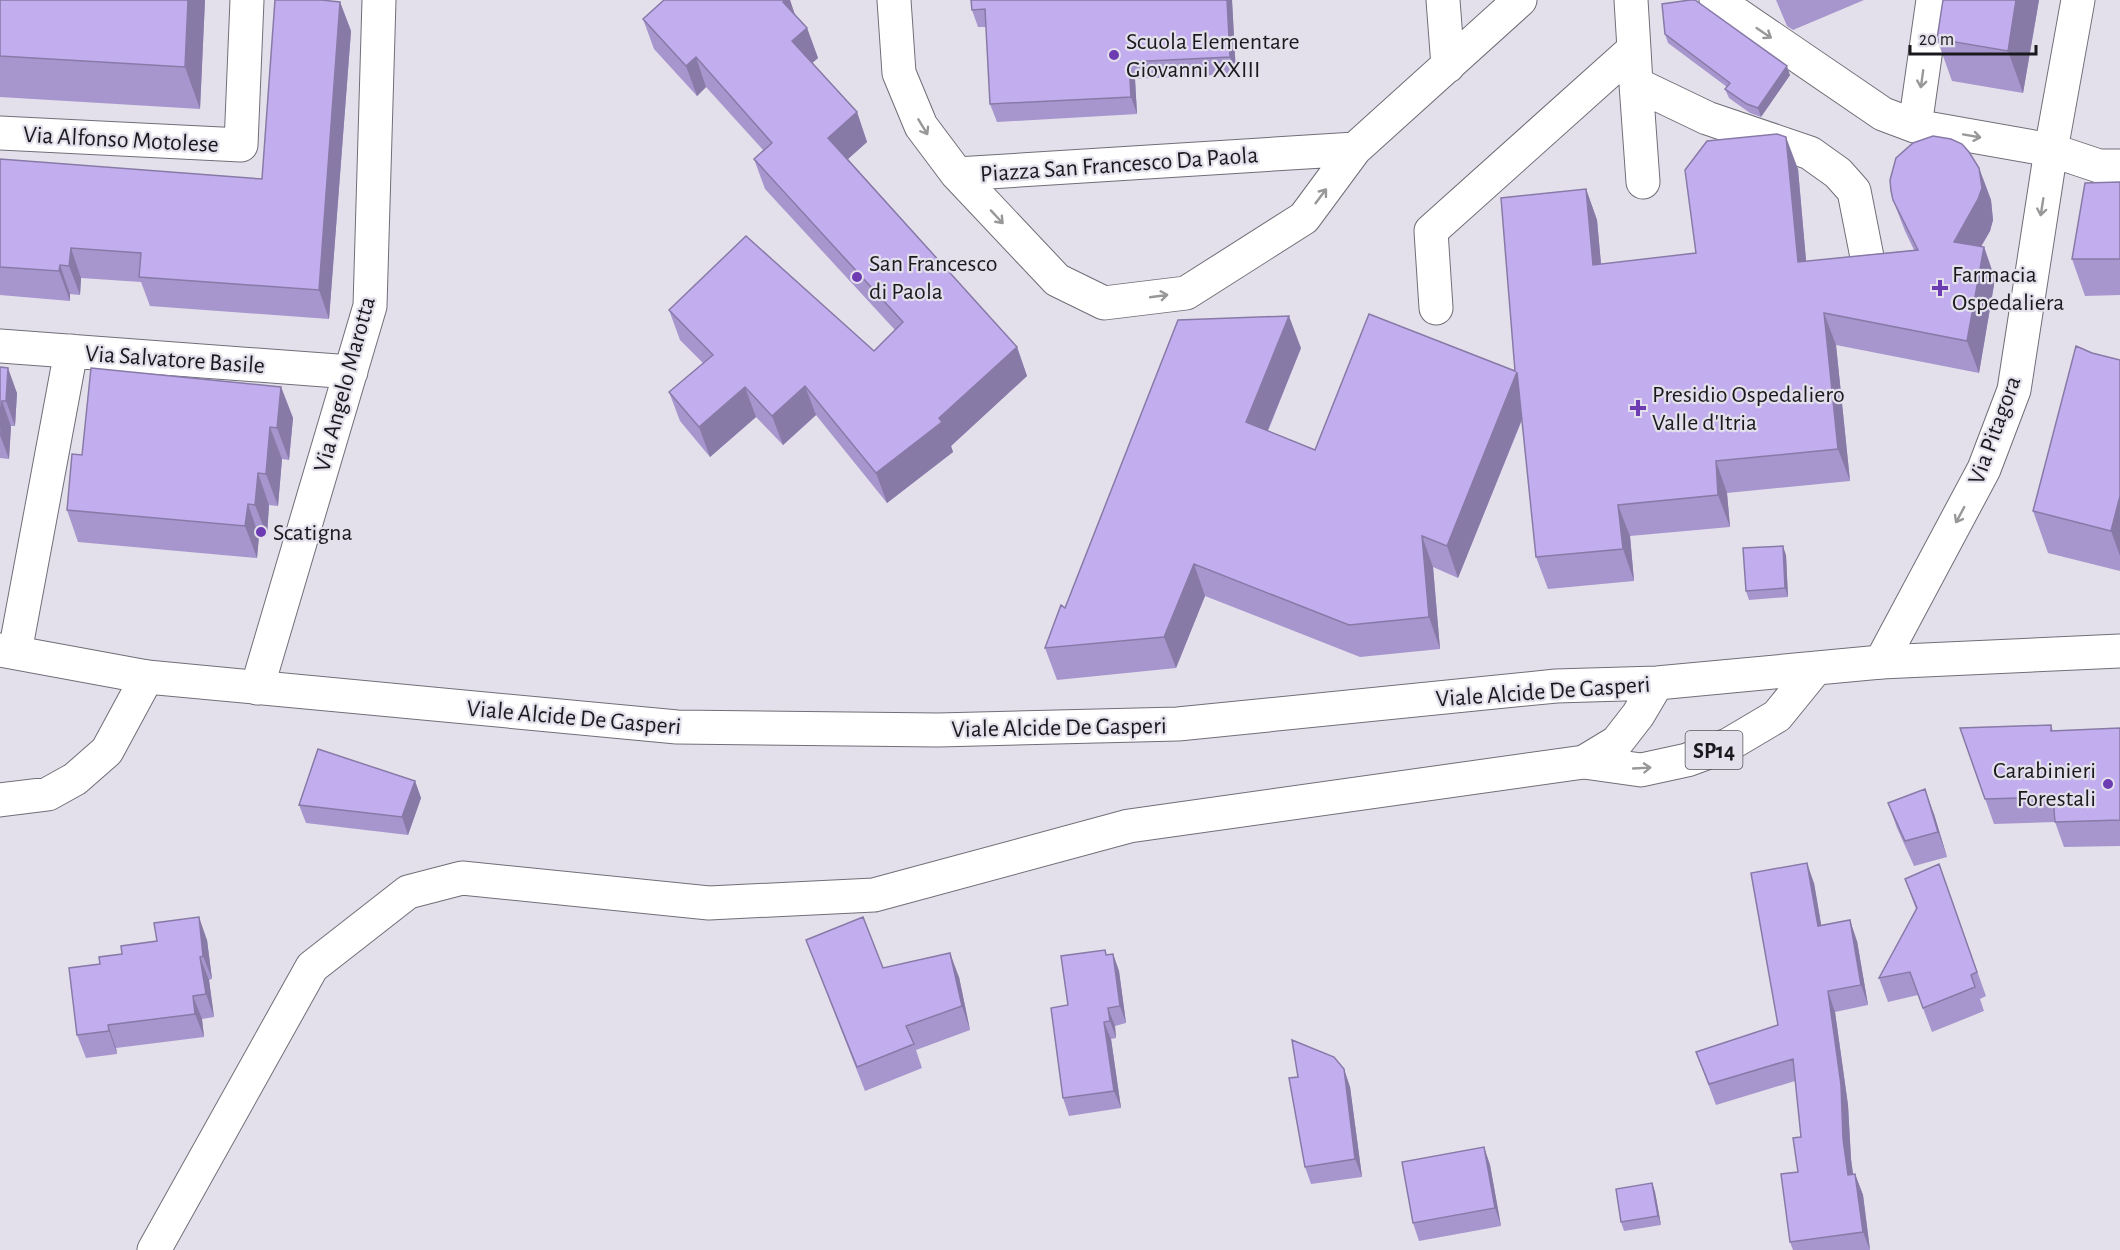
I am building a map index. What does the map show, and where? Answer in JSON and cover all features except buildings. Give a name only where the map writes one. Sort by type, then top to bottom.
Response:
[{"type":"street","name":"Via Alfonso Motolese","points":[[0,133],[241,145],[247,0]]},
{"type":"street","name":"Via Angelo Marotta","points":[[257,688],[370,306],[379,0]]},
{"type":"street","points":[[894,0],[899,73],[921,126],[957,174]]},
{"type":"street","points":[[1443,0],[1448,66]]},
{"type":"street","name":"Piazza San Francesco Da Paola","points":[[957,174],[1057,280],[1104,303],[1185,292],[1304,218],[1355,149],[1520,0]]},
{"type":"street","points":[[1631,0],[1643,182]]},
{"type":"street","points":[[1716,0],[1883,114],[1915,126],[2051,150],[2099,166],[2120,166]]},
{"type":"street","points":[[1915,126],[1933,0]]},
{"type":"street","name":"Via Pitagora","points":[[1881,662],[1984,469],[2014,390],[2051,150],[2078,0]]},
{"type":"street","points":[[1436,308],[1431,231],[1634,49]]},
{"type":"street","points":[[1636,84],[1707,118],[1810,153],[1838,173],[1854,191],[1869,267]]},
{"type":"street","name":"Piazza San Francesco Da Paola","points":[[957,174],[1355,149]]},
{"type":"street","name":"Via Salvatore Basile","points":[[0,346],[351,372]]},
{"type":"street","points":[[8,651],[71,351]]},
{"type":"street","name":"Viale Alcide De Gasperi","points":[[8,651],[147,677],[677,727],[938,730],[1178,724],[1556,686],[1657,683],[1881,662],[2120,651]]},
{"type":"street","name":"SP14","points":[[154,1250],[312,967],[408,892],[462,878],[709,903],[874,895],[1129,826],[1584,762],[1641,770],[1687,760],[1728,745],[1777,716],[1816,668]]},
{"type":"street","points":[[0,800],[48,794],[75,779],[107,751],[147,677]]},
{"type":"street","name":"SP14","points":[[1584,762],[1617,742],[1638,715],[1657,683]]},
{"type":"place","name":"Scuola Elementare Giovanni XXIII","points":[[1114,55]]},
{"type":"place","name":"San Francesco di Paola","points":[[857,277]]},
{"type":"place","name":"Farmacia Ospedaliera","points":[[1940,288]]},
{"type":"place","name":"Presidio Ospedaliero Valle d'Itria","points":[[1638,408]]},
{"type":"place","name":"Scatigna","points":[[261,532]]},
{"type":"place","name":"Carabinieri Forestali","points":[[2108,784]]}]
